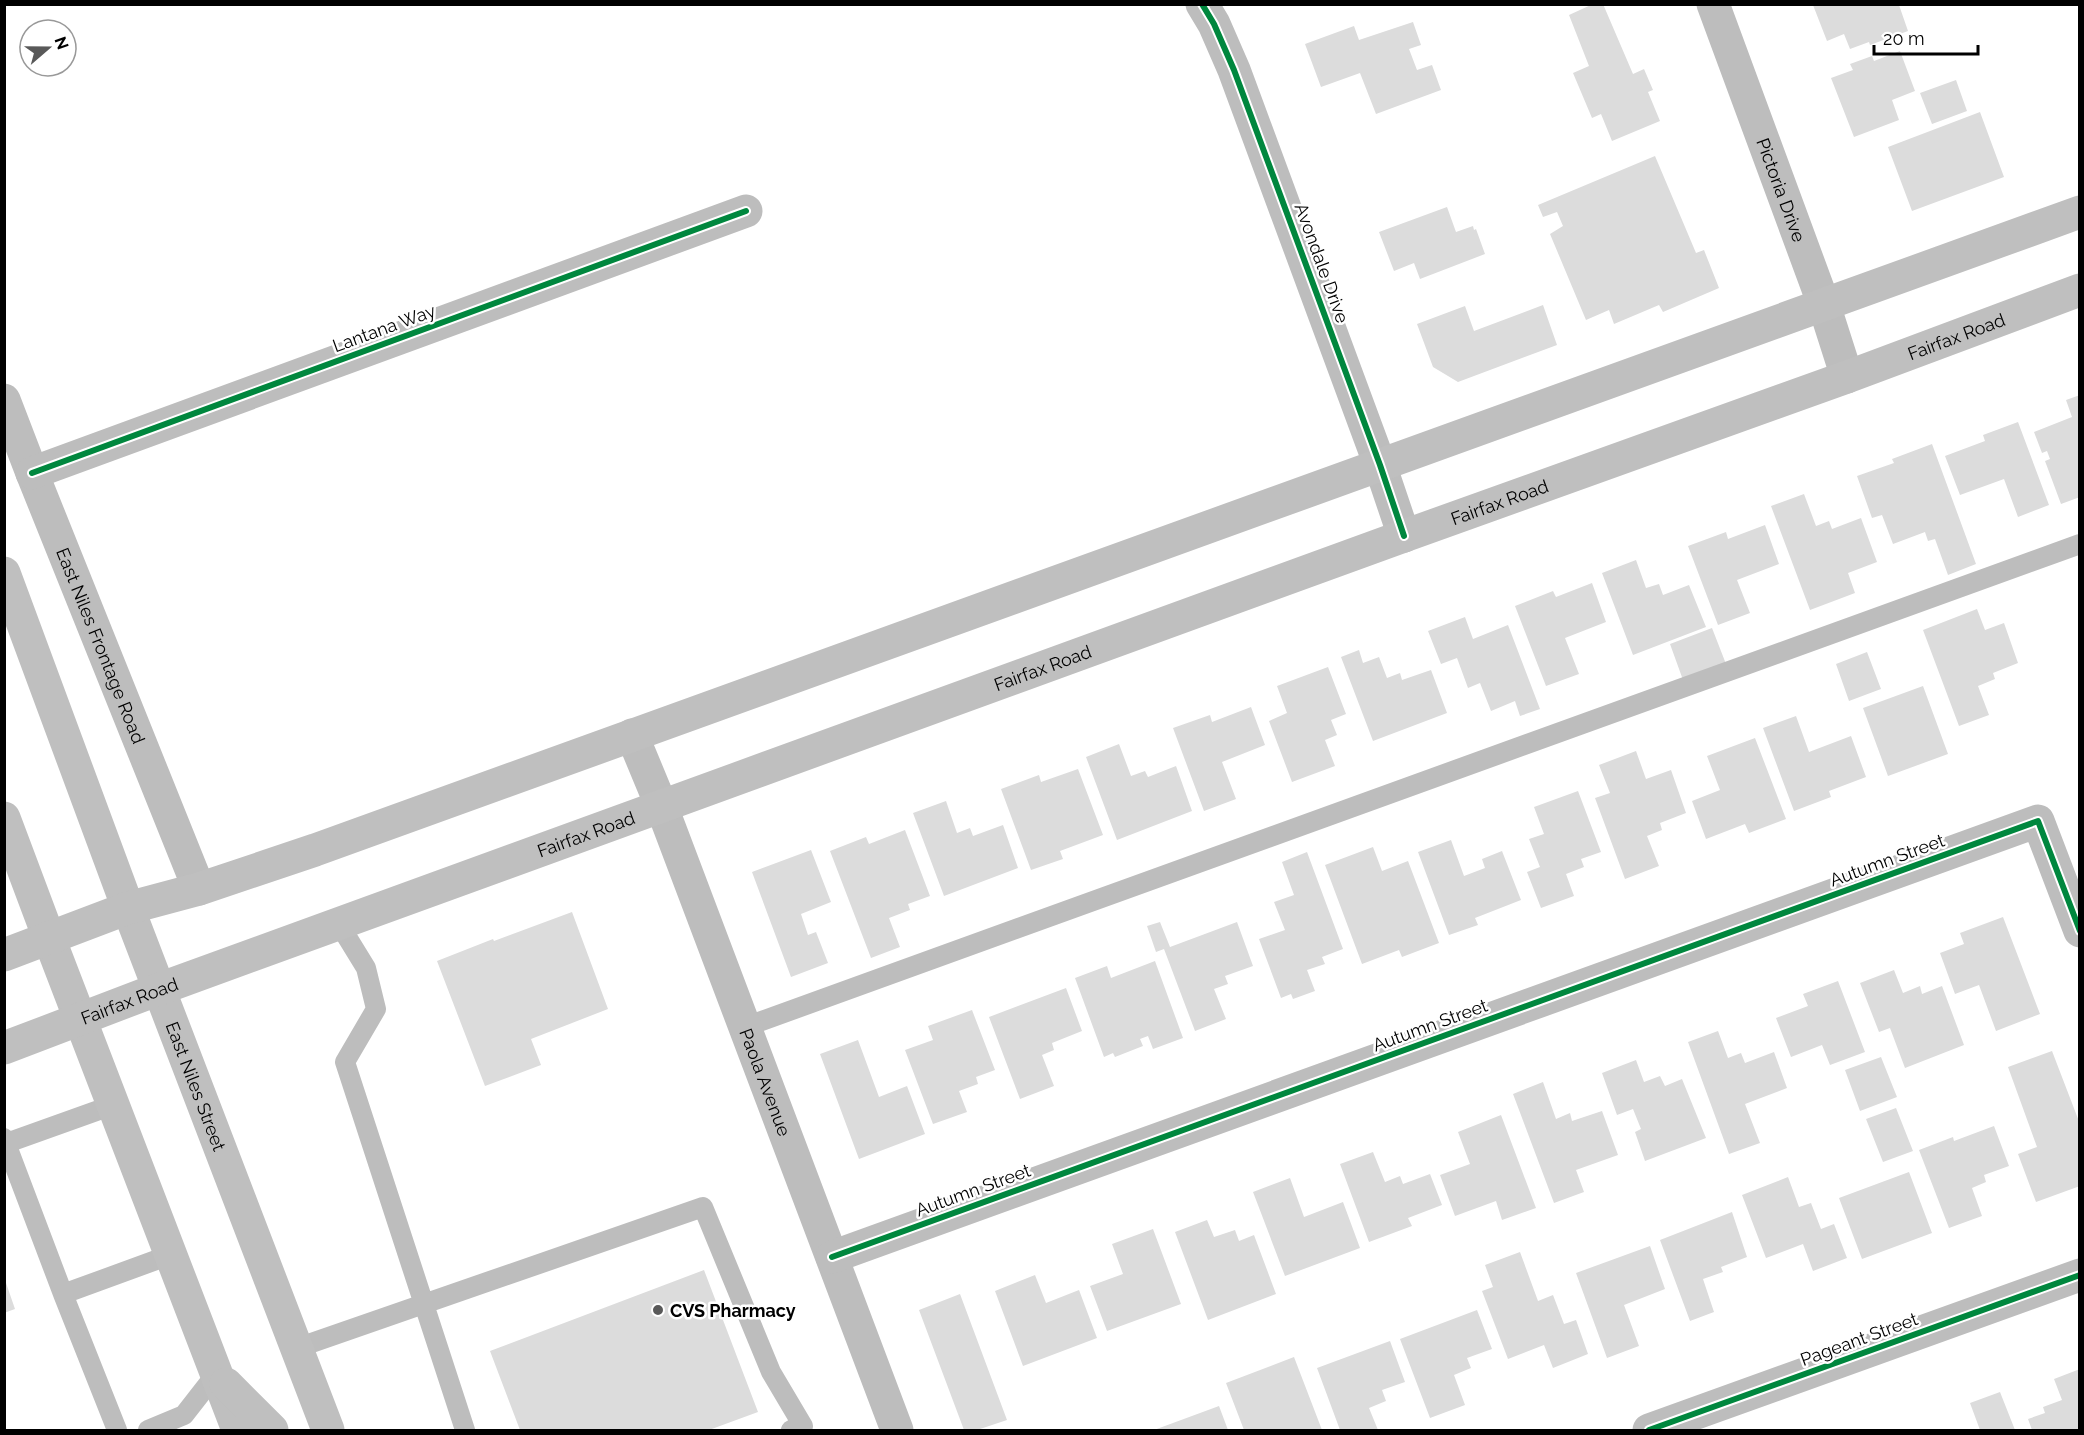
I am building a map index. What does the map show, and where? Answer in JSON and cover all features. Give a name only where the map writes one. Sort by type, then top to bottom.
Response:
[{"type":"main road","points":[[4,955],[128,908],[199,889],[632,735],[2079,212]]},
{"type":"main road","name":"Fairfax Road","points":[[4,1048],[661,805],[1847,377],[2079,290]]},
{"type":"main road","name":"East Niles Street","points":[[4,573],[128,908],[328,1431]]},
{"type":"main road","points":[[4,818],[237,1431]]},
{"type":"main road","points":[[216,1374],[272,1431]]},
{"type":"street","name":"Avondale Drive","points":[[1202,4],[1214,24],[1234,70],[1404,536]]},
{"type":"street","name":"Pictoria Drive","points":[[1713,4],[1824,305],[1847,377]]},
{"type":"street","name":"Lantana Way","points":[[32,473],[746,211]]},
{"type":"street","name":"East Niles Frontage Road","points":[[4,400],[199,889]]},
{"type":"street","name":"Paola Avenue","points":[[632,735],[661,805],[897,1431]]},
{"type":"street","name":"Autumn Street","points":[[832,1257],[2038,821],[2079,931]]},
{"type":"street","name":"Pageant Street","points":[[1649,1431],[2079,1275]]},
{"type":"lane","points":[[745,1028],[2079,544]]},
{"type":"lane","points":[[339,924],[366,968],[376,1009],[345,1062],[465,1431]]},
{"type":"lane","points":[[112,1105],[5,1142],[117,1431]]},
{"type":"lane","points":[[297,1348],[703,1207],[771,1372],[803,1426],[791,1431]]},
{"type":"lane","points":[[63,1294],[170,1255]]},
{"type":"lane","points":[[147,1431],[184,1415],[216,1374]]},
{"type":"building","points":[[1593,4],[1603,4],[1633,74],[1644,69],[1653,90],[1648,92],[1660,121],[1612,141],[1601,114],[1592,118],[1573,73],[1589,66],[1569,15]]},
{"type":"building","points":[[1813,5],[1899,5],[1908,31],[1870,45],[1869,42],[1850,49],[1844,34],[1827,41]]},
{"type":"building","points":[[1413,22],[1421,45],[1409,49],[1417,70],[1432,65],[1441,90],[1376,114],[1360,73],[1321,87],[1305,44],[1354,26],[1359,40]]},
{"type":"building","points":[[1900,51],[1915,91],[1892,100],[1899,120],[1854,137],[1831,78],[1853,70],[1850,64],[1872,56],[1874,61]]},
{"type":"building","points":[[1956,80],[1967,111],[1932,124],[1920,93]]},
{"type":"building","points":[[1980,112],[2004,177],[1912,211],[1888,147]]},
{"type":"building","points":[[1655,156],[1696,253],[1704,250],[1719,288],[1663,312],[1659,305],[1614,324],[1609,310],[1586,320],[1550,234],[1563,226],[1557,212],[1543,217],[1538,205]]},
{"type":"building","points":[[1447,207],[1456,232],[1473,226],[1474,230],[1476,229],[1485,254],[1420,279],[1414,263],[1394,271],[1379,232]]},
{"type":"building","points":[[1543,305],[1557,345],[1458,382],[1433,367],[1417,324],[1465,306],[1474,331]]},
{"type":"building","points":[[2080,395],[2080,497],[2061,504],[2045,461],[2050,459],[2047,451],[2042,453],[2034,432],[2072,417],[2066,400]]},
{"type":"building","points":[[2018,422],[2049,505],[2018,517],[2004,479],[1960,495],[1945,456],[1985,441],[1983,435]]},
{"type":"building","points":[[1932,444],[1976,564],[1948,575],[1935,539],[1928,541],[1925,532],[1893,544],[1882,515],[1872,518],[1857,476],[1894,463],[1892,459]]},
{"type":"building","points":[[1804,494],[1816,526],[1829,521],[1832,529],[1861,518],[1877,562],[1848,573],[1855,593],[1810,610],[1771,506]]},
{"type":"building","points":[[1765,525],[1779,564],[1737,580],[1750,613],[1718,625],[1688,546],[1726,532],[1728,539]]},
{"type":"building","points":[[1636,560],[1646,588],[1659,584],[1663,595],[1689,585],[1706,627],[1633,655],[1602,573]]},
{"type":"building","points":[[1592,583],[1606,622],[1565,638],[1579,674],[1546,686],[1515,606],[1553,591],[1556,597]]},
{"type":"building","points":[[1977,609],[1985,630],[2004,623],[2018,663],[1993,673],[1995,679],[1978,686],[1989,715],[1959,726],[1923,630]]},
{"type":"building","points":[[1465,617],[1473,639],[1508,625],[1540,709],[1520,716],[1515,701],[1491,711],[1480,683],[1468,688],[1457,658],[1441,664],[1428,631]]},
{"type":"building","points":[[1712,628],[1726,664],[1683,680],[1670,644]]},
{"type":"building","points":[[1359,650],[1363,663],[1379,657],[1387,678],[1400,673],[1402,680],[1431,670],[1447,713],[1373,741],[1341,657]]},
{"type":"building","points":[[1867,652],[1881,689],[1849,701],[1836,664]]},
{"type":"building","points":[[1328,667],[1346,714],[1331,720],[1337,735],[1325,740],[1335,766],[1292,782],[1269,721],[1287,713],[1277,686]]},
{"type":"building","points":[[1923,686],[1948,754],[1888,776],[1863,708]]},
{"type":"building","points":[[1251,707],[1265,745],[1222,762],[1236,799],[1204,811],[1173,728],[1210,715],[1212,722]]},
{"type":"building","points":[[1796,716],[1809,752],[1851,736],[1866,777],[1829,791],[1831,797],[1794,811],[1763,728]]},
{"type":"building","points":[[1755,738],[1786,819],[1749,833],[1745,824],[1706,839],[1692,801],[1720,790],[1707,756]]},
{"type":"building","points":[[1119,744],[1131,776],[1145,771],[1148,777],[1176,766],[1192,811],[1117,840],[1086,757]]},
{"type":"building","points":[[1636,751],[1646,779],[1671,770],[1686,813],[1660,823],[1662,830],[1647,836],[1659,866],[1625,879],[1595,798],[1610,793],[1599,765]]},
{"type":"building","points":[[1078,769],[1103,835],[1060,851],[1063,859],[1031,870],[1001,789],[1039,775],[1041,782]]},
{"type":"building","points":[[1578,791],[1601,852],[1581,859],[1584,867],[1566,874],[1574,896],[1541,908],[1527,872],[1540,867],[1529,839],[1544,834],[1534,807]]},
{"type":"building","points":[[946,801],[957,833],[970,828],[973,836],[1003,825],[1018,868],[944,896],[913,813]]},
{"type":"building","points":[[905,830],[930,896],[908,904],[910,910],[889,918],[900,947],[871,958],[830,851],[866,837],[869,844]]},
{"type":"building","points":[[1451,840],[1464,876],[1485,868],[1482,859],[1502,851],[1521,900],[1475,918],[1478,925],[1449,935],[1418,852]]},
{"type":"building","points":[[1373,847],[1382,871],[1408,861],[1439,943],[1402,957],[1399,950],[1362,964],[1325,865]]},
{"type":"building","points":[[811,850],[831,902],[801,914],[808,935],[816,932],[828,963],[791,977],[752,872]]},
{"type":"building","points":[[1307,852],[1343,949],[1322,957],[1325,964],[1307,970],[1315,991],[1293,999],[1291,994],[1281,998],[1259,939],[1285,930],[1274,902],[1294,895],[1282,862]]},
{"type":"building","points":[[572,912],[608,1009],[531,1039],[541,1065],[485,1086],[437,961]]},
{"type":"building","points":[[2003,917],[2040,1014],[1996,1031],[1979,985],[1955,994],[1940,953],[1964,944],[1960,933]]},
{"type":"building","points":[[1160,922],[1170,947],[1237,922],[1253,966],[1225,976],[1228,984],[1214,989],[1226,1019],[1195,1031],[1164,949],[1156,952],[1147,926]]},
{"type":"building","points":[[1155,961],[1183,1038],[1153,1049],[1148,1036],[1140,1039],[1143,1046],[1115,1057],[1113,1053],[1104,1057],[1075,978],[1107,966],[1111,978]]},
{"type":"building","points":[[1894,970],[1903,993],[1920,986],[1922,994],[1942,986],[1964,1045],[1905,1068],[1890,1028],[1879,1032],[1860,983]]},
{"type":"building","points":[[1838,981],[1865,1052],[1830,1065],[1822,1045],[1791,1057],[1776,1018],[1808,1006],[1803,994]]},
{"type":"building","points":[[1066,988],[1082,1031],[1052,1043],[1054,1050],[1042,1055],[1054,1086],[1020,1099],[989,1017]]},
{"type":"building","points":[[972,1010],[995,1070],[976,1077],[978,1084],[959,1091],[967,1112],[933,1124],[905,1050],[933,1040],[928,1026]]},
{"type":"building","points":[[1718,1031],[1728,1058],[1741,1053],[1745,1063],[1774,1052],[1787,1088],[1745,1104],[1760,1143],[1729,1154],[1688,1042]]},
{"type":"building","points":[[858,1040],[879,1097],[907,1086],[925,1134],[859,1159],[820,1054]]},
{"type":"building","points":[[2052,1051],[2080,1124],[2080,1186],[2036,1202],[2018,1154],[2037,1147],[2008,1067]]},
{"type":"building","points":[[1881,1057],[1897,1097],[1860,1111],[1845,1070]]},
{"type":"building","points":[[1636,1060],[1644,1082],[1660,1076],[1665,1086],[1682,1079],[1706,1138],[1645,1161],[1635,1132],[1641,1129],[1633,1109],[1617,1115],[1602,1073]]},
{"type":"building","points":[[1543,1082],[1556,1119],[1570,1113],[1572,1121],[1602,1111],[1618,1155],[1576,1170],[1584,1192],[1554,1203],[1513,1094]]},
{"type":"building","points":[[1896,1108],[1913,1151],[1883,1162],[1866,1119]]},
{"type":"building","points":[[1501,1115],[1536,1208],[1502,1220],[1496,1201],[1455,1216],[1440,1175],[1470,1164],[1458,1132]]},
{"type":"building","points":[[1994,1126],[2009,1166],[1984,1175],[1986,1182],[1972,1188],[1982,1216],[1949,1228],[1919,1150],[1953,1137],[1954,1141]]},
{"type":"building","points":[[1373,1152],[1385,1182],[1400,1176],[1403,1184],[1430,1174],[1442,1205],[1408,1218],[1412,1226],[1369,1242],[1340,1164]]},
{"type":"building","points":[[1909,1172],[1932,1233],[1862,1259],[1839,1198]]},
{"type":"building","points":[[1788,1177],[1799,1207],[1811,1203],[1821,1229],[1834,1224],[1847,1258],[1813,1271],[1803,1244],[1766,1258],[1742,1195]]},
{"type":"building","points":[[1290,1178],[1304,1217],[1343,1202],[1360,1248],[1285,1276],[1253,1192]]},
{"type":"building","points":[[1732,1212],[1747,1257],[1721,1267],[1723,1272],[1703,1279],[1714,1312],[1690,1321],[1660,1240]]},
{"type":"building","points":[[1207,1220],[1214,1237],[1235,1230],[1239,1241],[1254,1235],[1276,1294],[1208,1320],[1175,1232]]},
{"type":"building","points":[[1153,1229],[1181,1304],[1107,1331],[1090,1286],[1123,1274],[1112,1244]]},
{"type":"building","points":[[1650,1246],[1665,1289],[1624,1305],[1639,1346],[1607,1358],[1576,1273]]},
{"type":"building","points":[[1520,1252],[1538,1301],[1553,1295],[1564,1324],[1576,1320],[1588,1354],[1553,1368],[1544,1345],[1508,1359],[1482,1291],[1493,1287],[1485,1265]]},
{"type":"building","name":"CVS Pharmacy","points":[[704,1270],[758,1412],[709,1430],[520,1430],[490,1351]]},
{"type":"building","points":[[1035,1275],[1046,1303],[1079,1290],[1097,1338],[1023,1366],[995,1291]]},
{"type":"building","points":[[4,1281],[15,1309],[4,1313]]},
{"type":"building","points":[[960,1294],[1007,1420],[977,1430],[964,1430],[919,1310]]},
{"type":"building","points":[[1477,1310],[1492,1349],[1467,1358],[1471,1368],[1454,1375],[1465,1405],[1430,1418],[1400,1339]]},
{"type":"building","points":[[1390,1341],[1405,1382],[1382,1390],[1386,1401],[1369,1408],[1378,1430],[1340,1430],[1317,1368]]},
{"type":"building","points":[[1294,1357],[1322,1430],[1244,1430],[1226,1383]]},
{"type":"building","points":[[2080,1369],[2080,1430],[2032,1430],[2028,1419],[2045,1413],[2043,1407],[2062,1400],[2054,1379]]},
{"type":"building","points":[[2000,1392],[2015,1430],[1980,1430],[1970,1403]]},
{"type":"building","points":[[1219,1406],[1228,1430],[1154,1430]]},
{"type":"cycle path","points":[[1202,4],[1214,24],[1234,70],[1404,536]]},
{"type":"cycle path","points":[[32,473],[746,211]]},
{"type":"cycle path","points":[[832,1257],[2038,821],[2080,931]]},
{"type":"cycle path","points":[[1649,1430],[2080,1275]]},
{"type":"place","name":"CVS Pharmacy","points":[[658,1310]]}]
